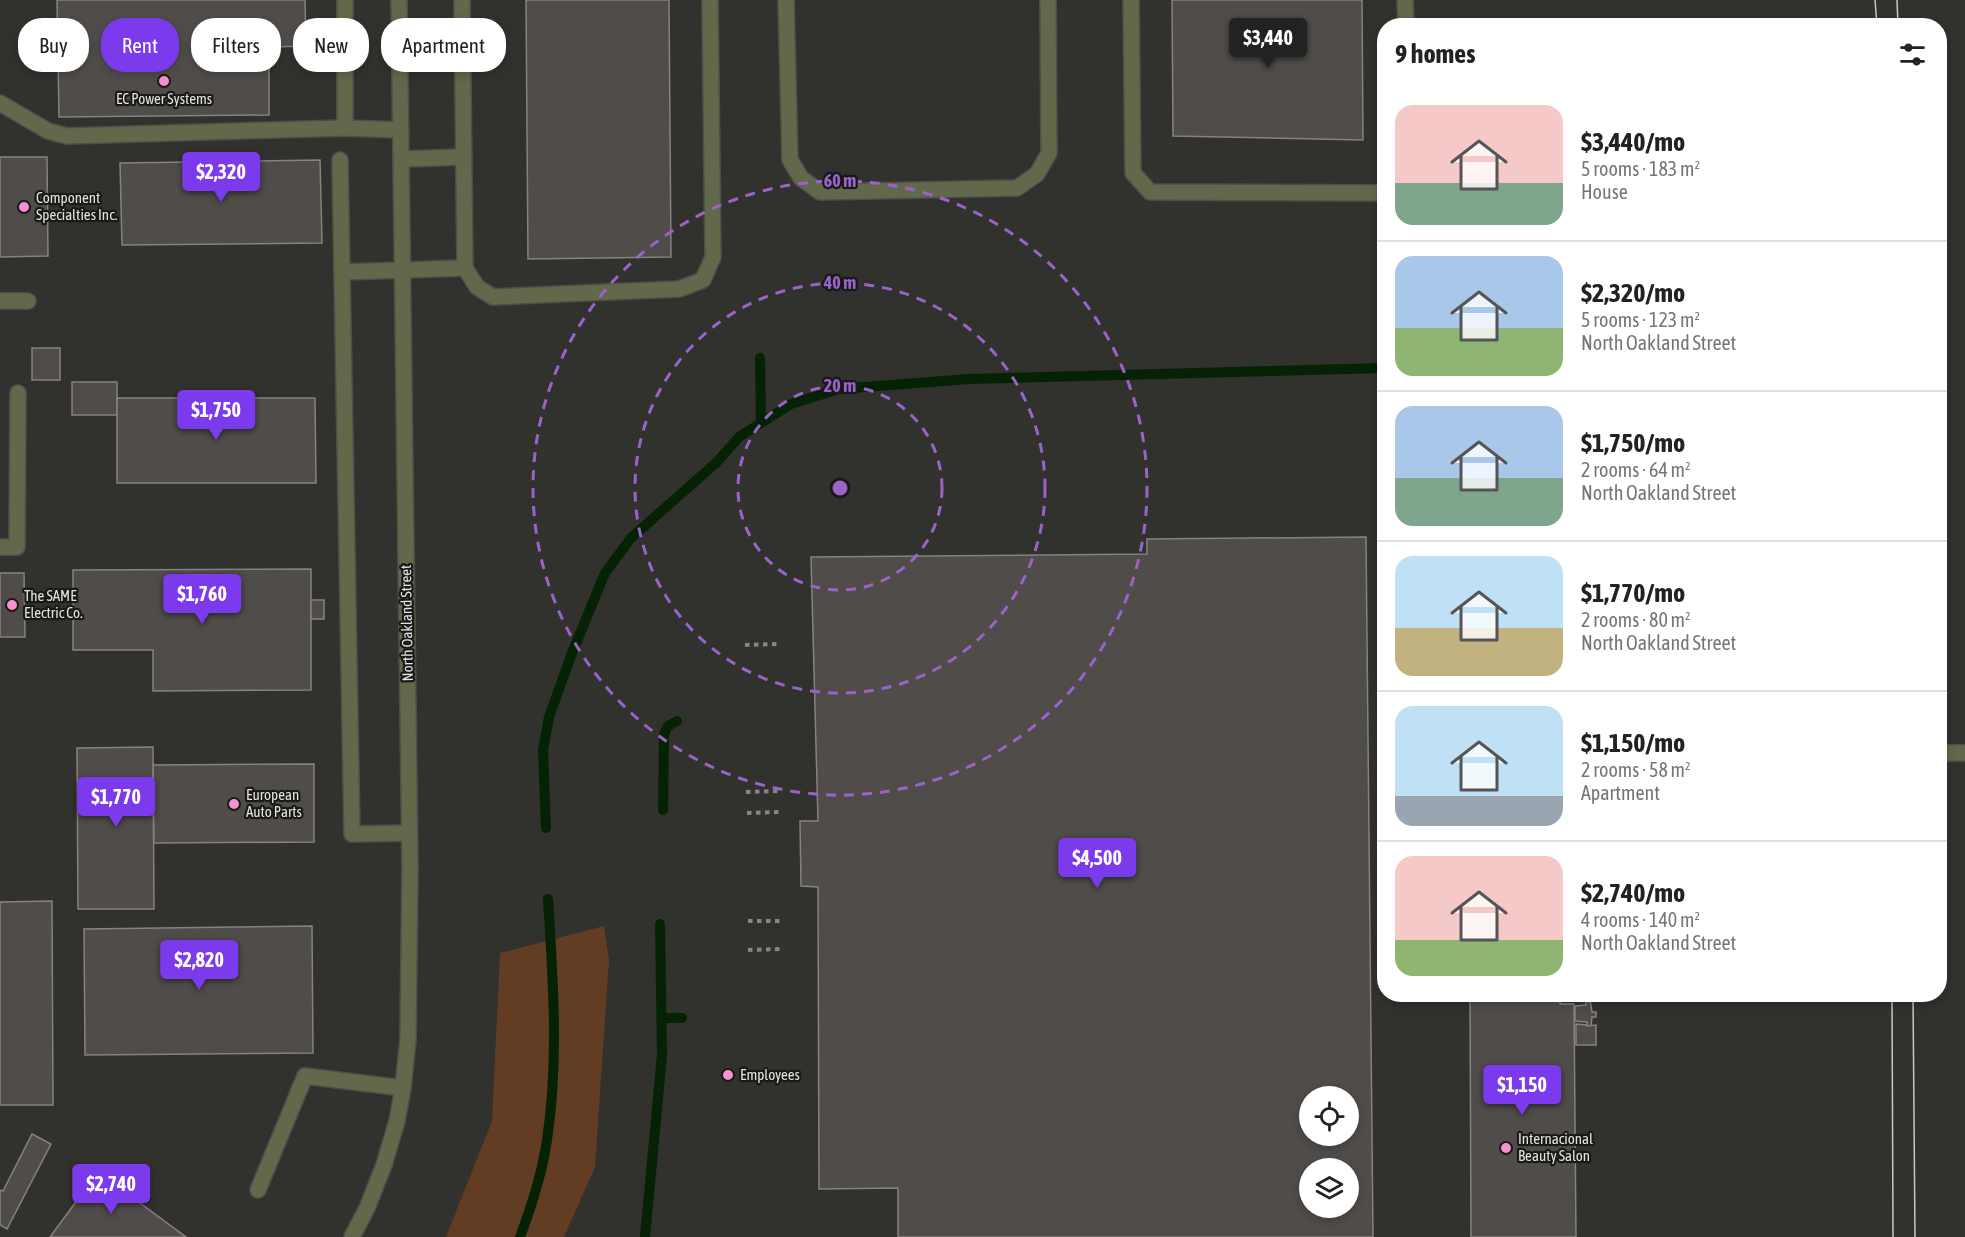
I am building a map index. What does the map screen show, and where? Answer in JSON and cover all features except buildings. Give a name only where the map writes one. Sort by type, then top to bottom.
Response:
[{"type":"street","points":[[345,0],[345,128]]},
{"type":"street","name":"North Oakland Street","points":[[352,1237],[384,1166],[397,1121],[408,1039],[409,833],[399,0]]},
{"type":"street","points":[[462,0],[465,268],[477,288],[493,297],[679,289],[703,280],[713,257],[710,0]]},
{"type":"street","points":[[786,0],[790,160],[801,178],[820,192],[1017,188],[1037,174],[1049,153],[1048,0]]},
{"type":"street","points":[[1131,0],[1133,173],[1150,192],[1377,193]]},
{"type":"street","points":[[1405,0],[1406,18]]},
{"type":"street","points":[[0,103],[48,131],[67,136],[345,128],[401,130]]},
{"type":"street","points":[[401,159],[464,157]]},
{"type":"street","points":[[340,160],[352,834],[409,833]]},
{"type":"street","points":[[343,272],[465,268]]},
{"type":"street","points":[[0,301],[28,301]]},
{"type":"street","points":[[0,547],[17,547],[18,393]]},
{"type":"street","points":[[1947,753],[1965,753]]},
{"type":"street","points":[[258,1190],[305,1076],[403,1088]]},
{"type":"path","points":[[745,645],[779,644]]},
{"type":"path","points":[[746,792],[781,791]]},
{"type":"path","points":[[747,813],[782,812]]},
{"type":"path","points":[[748,921],[783,921]]},
{"type":"path","points":[[748,950],[783,949]]},
{"type":"shaded area","points":[[604,926],[609,960],[595,1167],[564,1237],[446,1237],[492,1121],[500,953]]},
{"type":"waterway","points":[[760,358],[761,423]]},
{"type":"waterway","points":[[546,828],[543,750],[549,717],[605,573],[631,538],[717,462],[739,437],[791,404],[839,389],[969,379],[1377,368]]},
{"type":"waterway","points":[[663,810],[664,734],[668,726],[677,721]]},
{"type":"waterway","points":[[520,1237],[545,1153],[551,1110],[554,1020],[548,899]]},
{"type":"waterway","points":[[645,1237],[662,1055],[660,924]]},
{"type":"waterway","points":[[663,1018],[682,1018]]},
{"type":"tram line","points":[[1875,0],[1876,18]]},
{"type":"tram line","points":[[1897,0],[1898,18]]},
{"type":"tram line","points":[[1892,1002],[1893,1237]]},
{"type":"tram line","points":[[1913,1002],[1915,1237]]},
{"type":"place","name":"EC Power Systems","points":[[164,81]]},
{"type":"place","name":"Component Specialties Inc.","points":[[24,207]]},
{"type":"place","name":"The SAME Electric Co.","points":[[12,605]]},
{"type":"place","name":"European Auto Parts","points":[[234,804]]},
{"type":"place","name":"Employees","points":[[728,1075]]},
{"type":"place","name":"Internacional Beauty Salon","points":[[1506,1148]]}]
